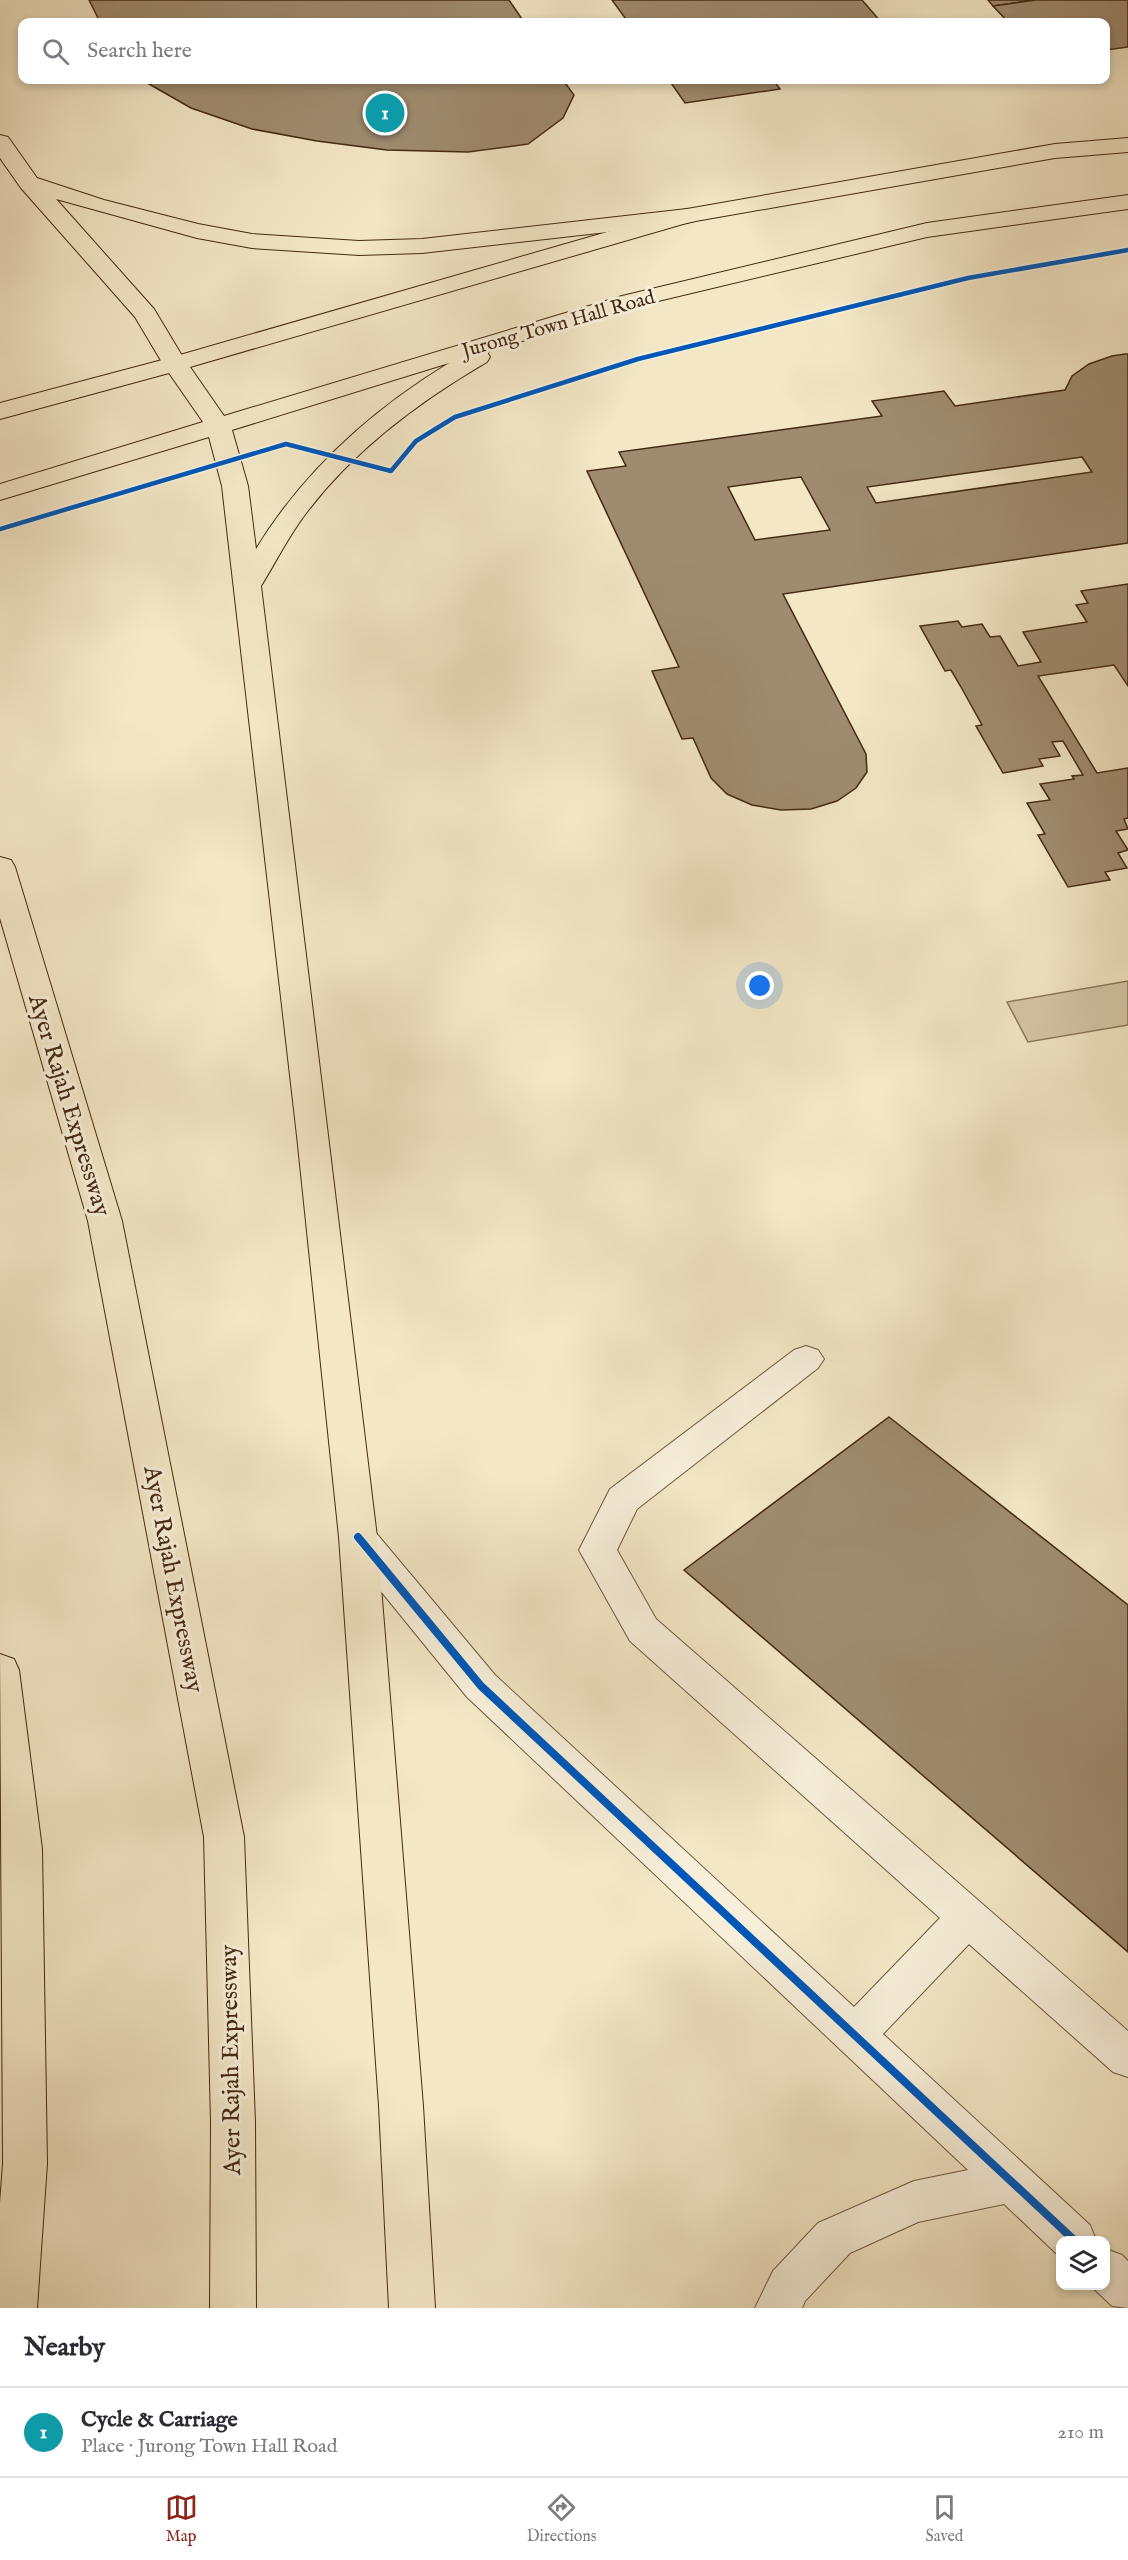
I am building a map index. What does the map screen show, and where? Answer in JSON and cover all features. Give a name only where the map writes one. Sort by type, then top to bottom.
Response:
[{"type":"main road","points":[[0,142],[29,183],[144,314],[175,364],[218,425],[235,486],[358,1537],[401,2106],[411,2308]]},
{"type":"main road","points":[[29,183],[115,210],[197,231],[252,241],[359,248],[422,246],[687,216],[1055,151],[1128,146]]},
{"type":"main road","name":"Jurong Town Hall Road","points":[[0,492],[532,329],[714,279],[927,230],[1128,202]]},
{"type":"main road","points":[[0,411],[175,364],[687,216]]},
{"type":"main road","points":[[248,585],[304,498],[342,458],[390,418],[442,380],[466,364],[532,329]]},
{"type":"main road","name":"Ayer Rajah Expressway","points":[[0,867],[105,1221],[224,1838],[233,2122],[234,2308]]},
{"type":"main road","points":[[0,1670],[22,1849],[25,2164],[14,2308]]},
{"type":"street","points":[[806,1359],[623,1499],[598,1550],[643,1630],[1128,2058]]},
{"type":"street","points":[[358,1537],[481,1686],[1069,2236]]},
{"type":"street","points":[[854,2035],[968,1917]]},
{"type":"street","points":[[778,2308],[789,2286],[834,2238],[914,2202],[1011,2182]]},
{"type":"street","points":[[1110,2274],[1128,2291]]},
{"type":"shaded area","points":[[1128,981],[1128,1025],[1028,1042],[1007,1002]]},
{"type":"building","points":[[89,0],[509,0],[521,18],[98,18]]},
{"type":"building","points":[[612,0],[862,0],[878,18],[625,18]]},
{"type":"building","points":[[988,0],[1036,0],[993,6]]},
{"type":"building","points":[[1036,0],[1128,0],[1128,47],[1110,49],[1110,18],[1004,18],[993,6]]},
{"type":"building","points":[[149,84],[566,84],[574,95],[563,118],[528,144],[468,152],[387,150],[317,141],[252,129],[191,108]]},
{"type":"building","points":[[672,84],[776,84],[780,89],[685,103]]},
{"type":"building","points":[[1128,354],[1128,543],[783,594],[866,754],[867,772],[856,788],[837,801],[811,809],[781,810],[752,805],[727,794],[711,778],[693,738],[682,739],[652,671],[679,667],[587,471],[626,466],[619,452],[882,416],[872,401],[944,391],[955,406],[1065,390],[1072,376],[1089,364],[1112,356]],"holes":[[[1082,457],[1092,472],[876,503],[867,487]],[[801,477],[830,530],[755,540],[728,487]]]},
{"type":"building","points":[[1128,584],[1128,686],[1114,665],[1038,676],[1097,773],[1128,768],[1128,818],[1124,819],[1128,829],[1116,831],[1128,850],[1118,853],[1127,868],[1105,872],[1110,880],[1068,887],[1038,835],[1045,834],[1027,803],[1050,800],[1040,784],[1074,779],[1072,776],[1083,775],[1063,741],[1052,742],[1060,756],[1039,759],[1043,766],[1003,773],[976,726],[982,725],[961,687],[951,670],[945,671],[920,626],[958,621],[962,627],[982,624],[990,637],[1000,636],[1018,666],[1041,662],[1023,632],[1087,622],[1076,605],[1088,603],[1081,591]]},
{"type":"building","points":[[889,1417],[1128,1605],[1128,1952],[684,1570]]},
{"type":"cycle path","points":[[0,529],[286,444],[391,471],[416,441],[455,417],[638,359],[968,278],[1128,250]]},
{"type":"cycle path","points":[[358,1537],[481,1686],[1070,2236]]},
{"type":"place","name":"Cycle & Carriage","points":[[385,113]]}]
